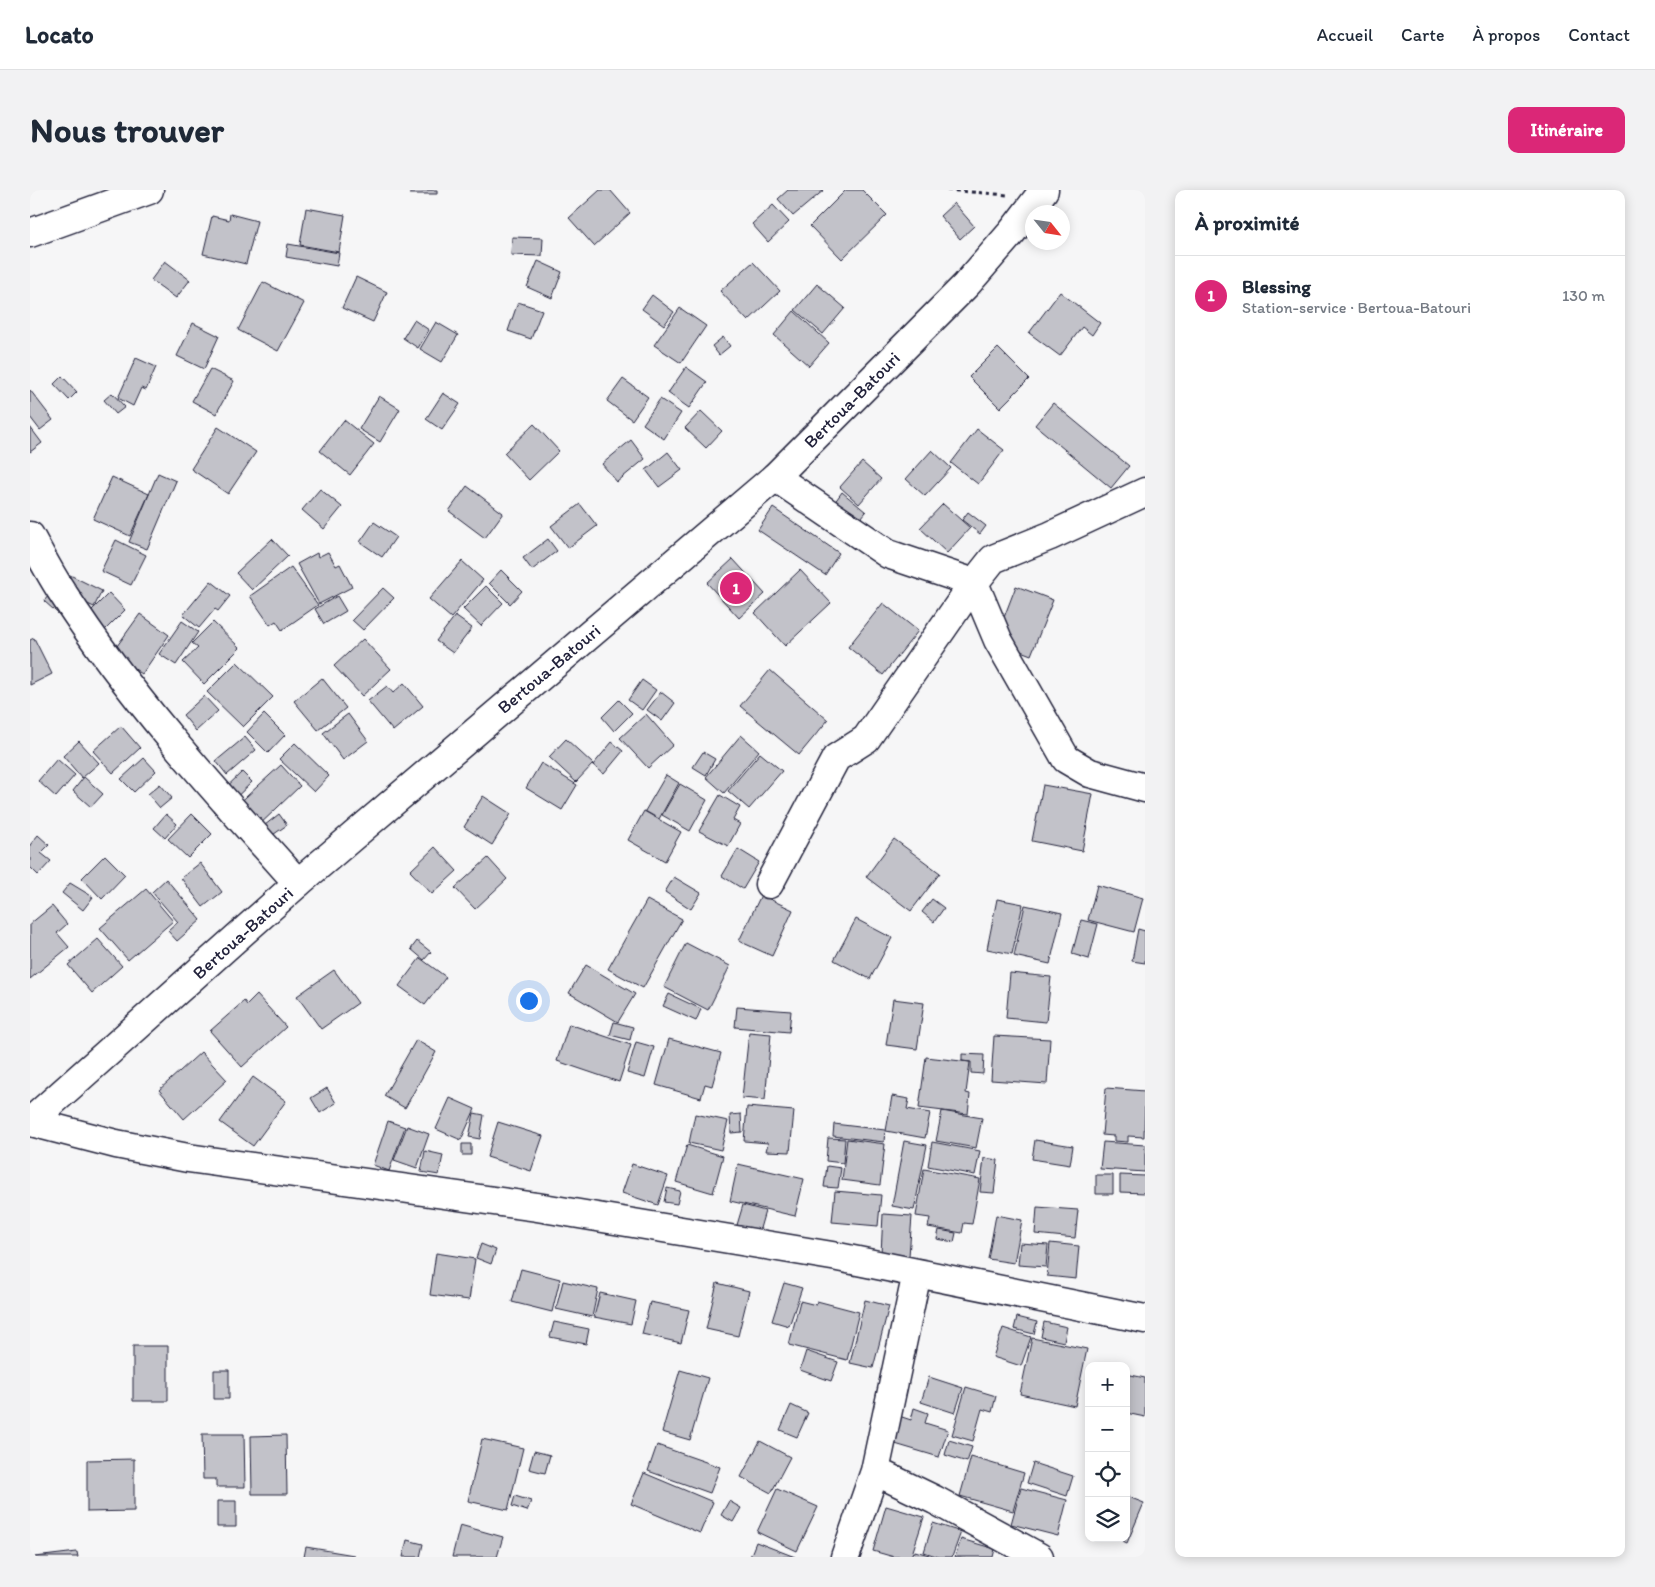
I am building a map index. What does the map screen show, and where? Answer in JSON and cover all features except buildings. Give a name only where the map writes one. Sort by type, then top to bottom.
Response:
[{"type":"main road","points":[[30,233],[149,190]]},
{"type":"main road","name":"Bertoua-Batouri","points":[[30,1122],[298,883],[775,477],[966,285],[1012,232],[1041,194]]},
{"type":"main road","points":[[775,477],[888,554],[974,583],[998,640],[1066,759],[1090,773],[1145,788]]},
{"type":"main road","points":[[769,884],[836,758],[866,739],[974,583],[993,559],[1050,536],[1145,492]]},
{"type":"main road","points":[[30,536],[63,594],[122,679],[209,784],[298,883]]},
{"type":"main road","points":[[30,1122],[116,1144],[188,1158],[537,1207],[838,1257],[1145,1319]]},
{"type":"main road","points":[[846,1557],[875,1472],[917,1273]]},
{"type":"main road","points":[[875,1472],[935,1500],[1039,1557]]},
{"type":"path","points":[[946,190],[1041,194]]},
{"type":"place","name":"Blessing","points":[[736,588]]}]
